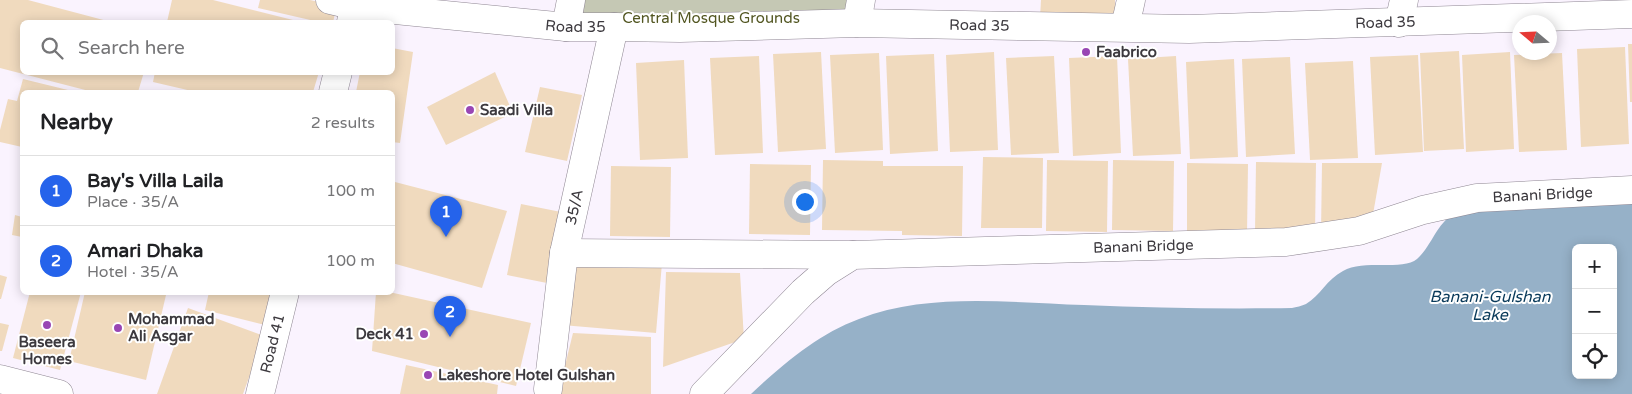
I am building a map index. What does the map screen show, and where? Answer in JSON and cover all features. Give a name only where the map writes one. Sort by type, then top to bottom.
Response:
[{"type":"main road","points":[[566,27],[571,0]]},
{"type":"main road","points":[[1125,27],[1131,0]]},
{"type":"main road","name":"Road 35","points":[[345,9],[566,27],[680,28],[859,11],[1189,29],[1401,11],[1632,14]]},
{"type":"main road","name":"35/A","points":[[548,389],[564,253],[614,27]]},
{"type":"main road","points":[[334,90],[337,75]]},
{"type":"main road","name":"Banani Bridge","points":[[564,253],[853,255],[1286,242],[1359,231],[1423,210],[1477,198],[1632,190]]},
{"type":"main road","points":[[704,394],[803,292],[826,272],[853,255]]},
{"type":"main road","name":"Road 41","points":[[260,394],[284,295]]},
{"type":"main road","points":[[0,379],[59,394]]},
{"type":"green space","name":"Central Mosque Grounds","points":[[575,0],[853,0],[849,19],[570,35]]},
{"type":"water","name":"Banani-Gulshan Lake","points":[[1632,193],[1632,394],[751,394],[788,361],[829,333],[859,319],[886,311],[913,305],[970,301],[1188,308],[1292,308],[1311,301],[1337,274],[1343,271],[1361,266],[1402,264],[1417,259],[1426,249],[1439,228],[1454,210]]},
{"type":"building","points":[[0,0],[28,0],[103,20],[20,20],[20,73],[0,68]]},
{"type":"building","points":[[172,0],[213,0],[293,20],[167,20]]},
{"type":"building","points":[[260,0],[310,0],[337,6],[334,20],[310,20],[258,8]]},
{"type":"building","points":[[1041,0],[1115,0],[1115,20],[1040,18]]},
{"type":"building","points":[[1628,44],[1632,44],[1632,102],[1630,102]]},
{"type":"building","points":[[1625,47],[1629,144],[1581,147],[1577,49]]},
{"type":"building","points":[[395,49],[413,52],[400,143],[395,142],[395,90],[356,90],[359,75],[395,75]]},
{"type":"building","points":[[1459,51],[1464,149],[1424,151],[1420,53]]},
{"type":"building","points":[[821,52],[826,149],[778,152],[773,54]]},
{"type":"building","points":[[994,52],[998,150],[950,152],[946,55]]},
{"type":"building","points":[[1510,52],[1514,149],[1466,152],[1462,55]]},
{"type":"building","points":[[879,53],[883,150],[835,153],[830,55]]},
{"type":"building","points":[[1557,53],[1562,53],[1567,150],[1519,152],[1514,60],[1557,60]]},
{"type":"building","points":[[934,54],[938,151],[890,154],[886,56]]},
{"type":"building","points":[[1418,55],[1423,152],[1375,155],[1370,57]]},
{"type":"building","points":[[759,56],[763,153],[715,155],[710,58]]},
{"type":"building","points":[[1054,56],[1059,153],[1011,155],[1006,58]]},
{"type":"building","points":[[1117,56],[1121,153],[1073,156],[1069,58]]},
{"type":"building","points":[[1176,56],[1181,154],[1133,156],[1128,59]]},
{"type":"building","points":[[1290,57],[1295,154],[1246,157],[1242,59]]},
{"type":"building","points":[[1234,59],[1238,157],[1190,159],[1186,62]]},
{"type":"building","points":[[684,60],[688,158],[640,160],[636,63]]},
{"type":"building","points":[[1353,61],[1358,158],[1310,160],[1305,63]]},
{"type":"building","name":"Saadi Villa","points":[[495,72],[513,113],[446,145],[427,107]]},
{"type":"building","points":[[27,75],[143,75],[139,90],[85,90]]},
{"type":"building","points":[[154,75],[318,75],[314,90],[187,90],[153,82]]},
{"type":"building","points":[[23,79],[68,90],[20,90]]},
{"type":"building","points":[[540,87],[582,95],[567,161],[525,152]]},
{"type":"building","points":[[20,90],[20,147],[0,142],[0,130],[8,99],[17,101]]},
{"type":"building","points":[[983,157],[1043,158],[1042,228],[981,228]]},
{"type":"building","points":[[823,160],[883,161],[883,166],[963,166],[962,236],[902,235],[902,231],[822,230]]},
{"type":"building","points":[[1047,160],[1108,161],[1107,232],[1046,231]]},
{"type":"building","points":[[1113,160],[1174,161],[1173,231],[1112,230]]},
{"type":"building","points":[[1256,162],[1316,163],[1315,233],[1255,233]]},
{"type":"building","points":[[1187,163],[1248,164],[1247,234],[1187,234]]},
{"type":"building","points":[[1322,163],[1382,163],[1372,220],[1321,233]]},
{"type":"building","points":[[750,164],[811,165],[810,235],[749,234]]},
{"type":"building","points":[[611,166],[671,167],[670,237],[610,236]]},
{"type":"building","points":[[395,182],[507,211],[482,288],[395,264]]},
{"type":"building","points":[[521,204],[561,212],[547,283],[507,275]]},
{"type":"building","points":[[15,215],[20,216],[20,237],[12,235]]},
{"type":"building","points":[[568,255],[662,263],[656,333],[562,325]]},
{"type":"building","points":[[666,272],[740,273],[744,339],[663,367]]},
{"type":"building","points":[[0,275],[7,277],[1,299],[0,299]]},
{"type":"building","points":[[395,293],[531,323],[516,386],[372,351],[376,295],[395,295]]},
{"type":"building","name":"Baseera Homes","points":[[29,295],[80,295],[60,370],[13,358]]},
{"type":"building","name":"Mohammad Ali Asgar","points":[[84,295],[166,295],[146,380],[69,361]]},
{"type":"building","points":[[208,295],[272,295],[265,325],[205,310]]},
{"type":"building","points":[[188,308],[264,336],[243,394],[157,394]]},
{"type":"building","points":[[0,323],[9,325],[2,351],[0,351]]},
{"type":"building","points":[[573,333],[651,337],[651,394],[558,394]]},
{"type":"building","name":"Lakeshore Hotel Gulshan","points":[[406,365],[498,385],[497,394],[400,394]]},
{"type":"place","name":"Faabrico","points":[[1086,52]]},
{"type":"place","name":"Saadi Villa","points":[[470,110]]},
{"type":"place","name":"Bay's Villa Laila","points":[[446,237]]},
{"type":"place","name":"Baseera Homes","points":[[47,325]]},
{"type":"place","name":"Mohammad Ali Asgar","points":[[118,328]]},
{"type":"place","name":"Deck 41","points":[[424,334]]},
{"type":"place","name":"Amari Dhaka","points":[[450,337]]},
{"type":"place","name":"Lakeshore Hotel Gulshan","points":[[428,375]]}]
